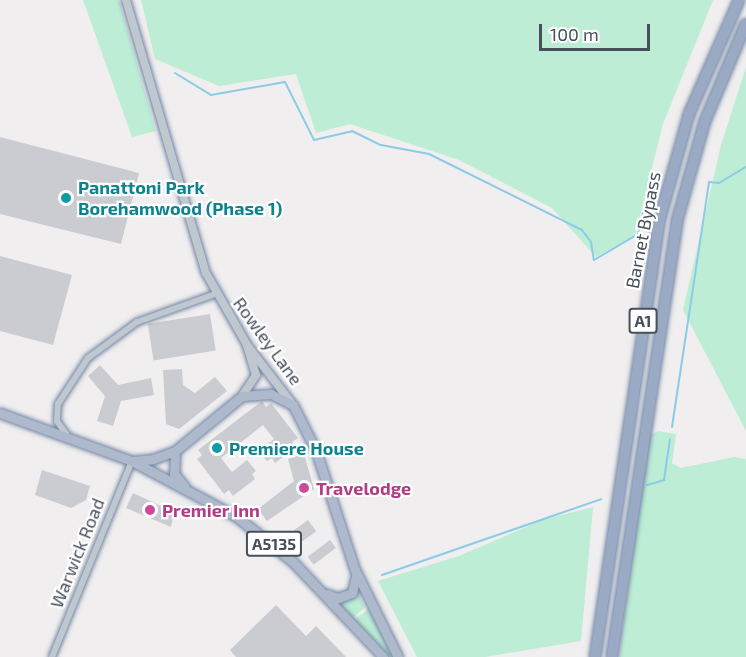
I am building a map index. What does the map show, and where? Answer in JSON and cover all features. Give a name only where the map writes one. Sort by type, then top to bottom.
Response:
[{"type":"highway","name":"Barnet Bypass","points":[[595,657],[660,218],[689,114],[739,0]]},
{"type":"highway","name":"Barnet Bypass","points":[[612,657],[677,221],[705,121],[746,24]]},
{"type":"main road","points":[[132,461],[153,459],[175,451],[242,396],[270,394],[294,405]]},
{"type":"main road","name":"Rowley Lane","points":[[294,405],[316,451],[355,570],[398,657]]},
{"type":"main road","name":"A5135","points":[[0,413],[132,461],[191,491],[259,532],[323,593],[383,657]]},
{"type":"main road","name":"A5135","points":[[175,451],[174,474],[191,491]]},
{"type":"main road","points":[[323,593],[338,598],[352,593],[355,570]]},
{"type":"street","name":"Rowley Lane","points":[[126,0],[215,294],[247,345],[294,405]]},
{"type":"street","points":[[62,434],[57,421],[61,397],[79,369],[105,342],[152,316],[215,294]]},
{"type":"street","points":[[242,396],[256,375],[247,345]]},
{"type":"street","name":"Warwick Road","points":[[52,657],[132,461]]},
{"type":"green space","points":[[83,0],[119,0],[156,131],[132,137]]},
{"type":"green space","points":[[141,0],[713,0],[663,124],[635,235],[596,257],[552,208],[459,160],[350,124],[316,133],[296,74],[219,86],[155,59]]},
{"type":"green space","points":[[746,67],[746,431],[683,310],[721,145]]},
{"type":"green space","points":[[658,431],[676,434],[672,463],[681,468],[734,457],[746,459],[746,657],[619,657],[649,436]]},
{"type":"green space","points":[[593,507],[581,641],[485,657],[417,657],[378,581],[459,556],[542,520]]},
{"type":"green space","points":[[358,593],[365,607],[352,619],[337,603]]},
{"type":"green space","points":[[369,609],[394,657],[387,657],[353,620]]},
{"type":"building","name":"Panattoni Park Borehamwood (Phase 1)","points":[[0,137],[139,173],[121,244],[0,214]]},
{"type":"building","points":[[0,256],[72,275],[53,345],[0,331]]},
{"type":"building","points":[[210,314],[216,351],[154,360],[148,324]]},
{"type":"building","points":[[100,365],[118,385],[151,378],[154,395],[121,401],[113,426],[97,421],[105,396],[88,376]]},
{"type":"building","points":[[182,369],[183,385],[195,393],[215,377],[227,391],[179,429],[166,424],[163,370]]},
{"type":"building","name":"Premiere House","points":[[262,401],[266,407],[271,403],[298,438],[292,442],[296,447],[275,463],[272,458],[267,461],[259,451],[274,439],[263,425],[221,458],[232,472],[247,460],[256,471],[252,474],[255,479],[233,496],[229,490],[224,494],[197,459],[202,455],[198,450]]},
{"type":"building","name":"Travelodge","points":[[304,454],[314,489],[267,521],[258,509],[294,481],[288,459]]},
{"type":"building","points":[[42,470],[90,486],[86,500],[71,508],[35,495]]},
{"type":"building","name":"Premier Inn","points":[[133,493],[174,512],[171,527],[126,508]]},
{"type":"building","points":[[308,520],[316,531],[295,547],[287,535]]},
{"type":"building","points":[[330,540],[336,548],[314,565],[308,557]]},
{"type":"building","points":[[276,605],[306,636],[316,626],[346,657],[236,657],[230,650]]},
{"type":"waterway","points":[[175,73],[211,95],[285,82],[314,140],[352,131],[381,145],[429,154],[582,230],[591,242],[594,260],[638,234],[649,185]]},
{"type":"waterway","points":[[672,427],[709,182],[719,183],[746,167]]},
{"type":"waterway","points":[[647,485],[664,480],[670,439]]},
{"type":"waterway","points":[[382,575],[601,499]]},
{"type":"place","name":"Panattoni Park Borehamwood (Phase 1)","points":[[66,198]]},
{"type":"place","name":"Premiere House","points":[[217,448]]},
{"type":"place","name":"Travelodge","points":[[304,488]]},
{"type":"place","name":"Premier Inn","points":[[150,510]]}]
